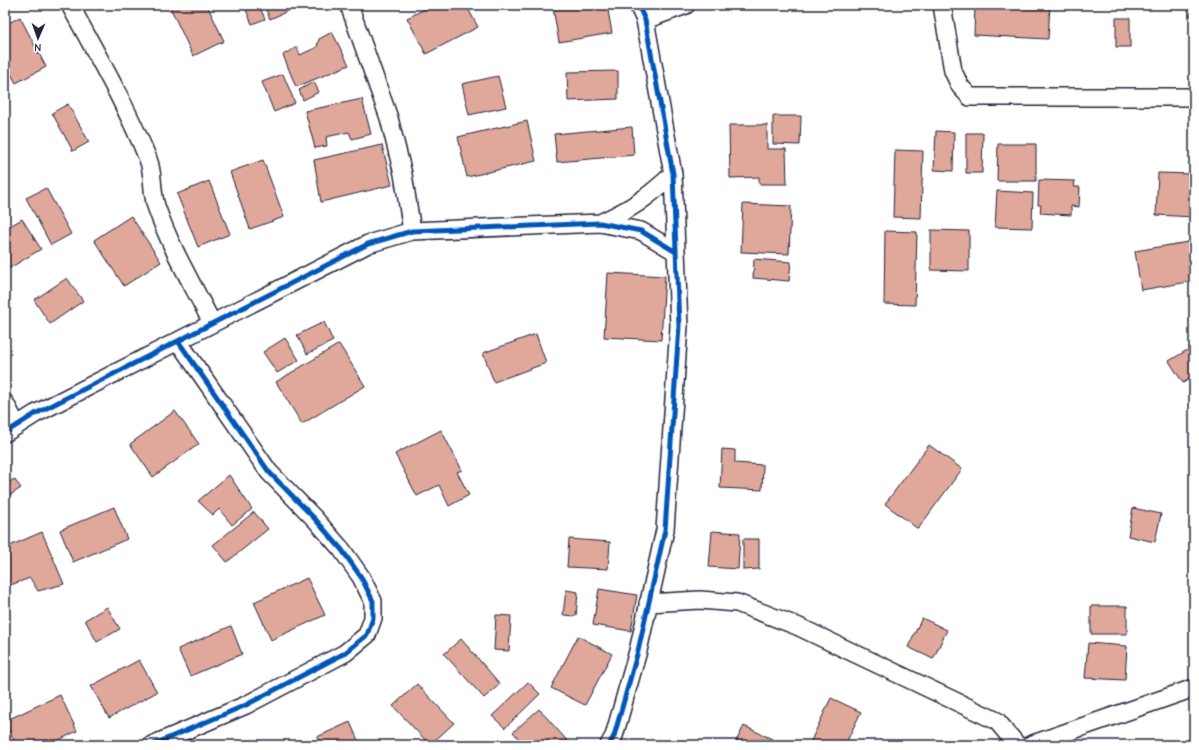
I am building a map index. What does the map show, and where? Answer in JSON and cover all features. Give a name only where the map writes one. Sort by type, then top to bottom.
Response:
[{"type":"street","points":[[70,5],[123,101],[152,171],[152,187],[164,227],[212,324]]},
{"type":"street","points":[[349,5],[390,118],[403,174],[412,231]]},
{"type":"street","points":[[609,745],[614,736],[638,651],[665,530],[679,326],[673,174],[641,12],[686,5]]},
{"type":"street","points":[[942,5],[953,71],[960,86],[970,97],[1194,97]]},
{"type":"street","points":[[600,223],[631,209],[649,197],[673,174]]},
{"type":"street","points":[[5,403],[11,429],[35,414],[368,244],[412,231],[600,223],[641,230],[676,252]]},
{"type":"street","points":[[155,744],[246,705],[345,653],[367,635],[373,618],[373,601],[361,577],[342,550],[316,519],[269,472],[178,340]]},
{"type":"street","points":[[648,603],[700,600],[737,603],[797,626],[996,721],[1017,745]]},
{"type":"street","points":[[1030,745],[1194,688]]},
{"type":"building","points":[[169,5],[207,5],[224,41],[193,56]]},
{"type":"building","points":[[244,5],[259,5],[265,19],[252,24]]},
{"type":"building","points":[[264,5],[301,5],[270,19]]},
{"type":"building","points":[[433,5],[466,5],[478,27],[426,54],[407,18]]},
{"type":"building","points":[[569,5],[607,5],[612,33],[559,42],[553,8]]},
{"type":"building","points":[[975,5],[1050,5],[1048,39],[974,35]]},
{"type":"building","points":[[1194,9],[1194,19],[1189,15]]},
{"type":"building","points":[[20,17],[46,67],[16,83],[5,63],[5,25]]},
{"type":"building","points":[[1116,18],[1130,18],[1130,47],[1116,47]]},
{"type":"building","points":[[332,32],[349,65],[296,87],[283,55],[297,47],[300,55],[317,47],[319,39]]},
{"type":"building","points":[[618,71],[618,99],[568,101],[567,72]]},
{"type":"building","points":[[283,74],[295,103],[274,112],[262,82]]},
{"type":"building","points":[[498,76],[506,107],[469,115],[462,84]]},
{"type":"building","points":[[314,82],[319,92],[303,100],[299,90]]},
{"type":"building","points":[[362,99],[371,134],[352,139],[349,132],[326,137],[327,146],[315,148],[305,111]]},
{"type":"building","points":[[68,104],[89,142],[73,151],[52,113]]},
{"type":"building","points":[[773,116],[801,116],[800,145],[773,144]]},
{"type":"building","points":[[527,121],[536,161],[467,177],[458,137]]},
{"type":"building","points":[[729,125],[767,125],[767,149],[786,149],[787,184],[759,184],[759,177],[730,178]]},
{"type":"building","points":[[632,127],[634,155],[557,162],[554,134]]},
{"type":"building","points":[[936,131],[954,132],[953,171],[934,170]]},
{"type":"building","points":[[966,133],[983,133],[982,173],[966,173]]},
{"type":"building","points":[[998,144],[1036,144],[1036,181],[997,181]]},
{"type":"building","points":[[382,145],[392,185],[321,202],[314,160]]},
{"type":"building","points":[[895,150],[923,151],[921,218],[893,217]]},
{"type":"building","points":[[263,160],[284,217],[250,229],[230,172]]},
{"type":"building","points":[[1158,173],[1194,174],[1194,217],[1156,215]]},
{"type":"building","points":[[1039,180],[1075,181],[1074,187],[1080,187],[1079,207],[1071,206],[1071,215],[1040,213],[1041,205],[1038,205]]},
{"type":"building","points":[[209,181],[230,234],[198,247],[177,194]]},
{"type":"building","points":[[46,188],[71,234],[51,245],[26,198]]},
{"type":"building","points":[[997,191],[1033,193],[1032,228],[995,227]]},
{"type":"building","points":[[743,204],[791,206],[789,254],[741,252]]},
{"type":"building","points":[[131,216],[161,262],[124,286],[94,240]]},
{"type":"building","points":[[22,219],[41,249],[5,271],[5,229]]},
{"type":"building","points":[[931,230],[969,231],[969,271],[931,270]]},
{"type":"building","points":[[885,231],[917,232],[915,305],[884,304]]},
{"type":"building","points":[[1194,241],[1194,281],[1141,290],[1135,251]]},
{"type":"building","points":[[754,259],[791,262],[789,281],[753,278]]},
{"type":"building","points":[[608,273],[665,276],[661,340],[604,337]]},
{"type":"building","points":[[67,278],[83,301],[50,324],[34,300]]},
{"type":"building","points":[[324,322],[333,341],[307,354],[297,335]]},
{"type":"building","points":[[536,334],[546,363],[494,382],[483,353]]},
{"type":"building","points":[[285,338],[299,360],[277,373],[263,352]]},
{"type":"building","points":[[339,344],[365,386],[302,424],[276,382]]},
{"type":"building","points":[[1194,346],[1194,376],[1183,383],[1169,361]]},
{"type":"building","points":[[1194,387],[1194,396],[1190,390]]},
{"type":"building","points":[[175,411],[199,444],[153,477],[130,444]]},
{"type":"building","points":[[441,430],[462,470],[457,472],[469,495],[449,506],[439,485],[417,496],[395,454]]},
{"type":"building","points":[[929,445],[962,469],[918,529],[885,504]]},
{"type":"building","points":[[722,449],[735,450],[735,463],[763,465],[762,490],[720,488]]},
{"type":"building","points":[[229,475],[252,509],[232,525],[219,509],[213,515],[198,501]]},
{"type":"building","points":[[14,479],[21,488],[7,497],[5,495],[5,485]]},
{"type":"building","points":[[114,507],[127,539],[73,562],[60,530]]},
{"type":"building","points":[[1133,508],[1161,514],[1155,542],[1128,536]]},
{"type":"building","points":[[254,512],[268,529],[227,562],[213,545]]},
{"type":"building","points":[[712,531],[740,533],[738,569],[709,567]]},
{"type":"building","points":[[42,532],[64,584],[38,591],[30,578],[5,587],[5,548]]},
{"type":"building","points":[[569,539],[610,542],[608,569],[567,567]]},
{"type":"building","points":[[743,539],[759,539],[759,569],[743,570]]},
{"type":"building","points":[[307,578],[325,615],[271,640],[254,602]]},
{"type":"building","points":[[599,589],[637,595],[631,631],[593,625]]},
{"type":"building","points":[[566,590],[578,592],[576,616],[563,615]]},
{"type":"building","points":[[1091,606],[1127,606],[1127,634],[1091,634]]},
{"type":"building","points":[[107,607],[120,629],[97,642],[85,620]]},
{"type":"building","points":[[496,615],[511,616],[509,651],[494,650]]},
{"type":"building","points":[[922,618],[947,630],[933,659],[908,647]]},
{"type":"building","points":[[231,626],[242,654],[190,676],[178,649]]},
{"type":"building","points":[[578,636],[612,654],[585,705],[551,688]]},
{"type":"building","points":[[461,639],[500,684],[484,698],[444,654]]},
{"type":"building","points":[[1088,643],[1127,646],[1125,680],[1085,678]]},
{"type":"building","points":[[139,660],[157,692],[109,718],[91,686]]},
{"type":"building","points":[[528,682],[540,694],[505,728],[492,716]]},
{"type":"building","points":[[417,684],[454,723],[430,745],[393,706]]},
{"type":"building","points":[[60,695],[77,731],[49,745],[16,745],[5,721]]},
{"type":"building","points":[[831,698],[861,712],[845,745],[809,745]]},
{"type":"building","points":[[539,709],[571,745],[524,745],[513,732]]},
{"type":"building","points":[[350,722],[360,745],[321,745],[317,737]]},
{"type":"building","points":[[744,726],[772,739],[769,745],[734,745]]},
{"type":"cycle path","points":[[609,745],[614,736],[638,651],[665,530],[679,326],[673,174],[645,20],[638,5]]},
{"type":"cycle path","points":[[5,433],[35,414],[368,244],[412,231],[600,223],[641,231],[676,252]]},
{"type":"cycle path","points":[[152,745],[246,705],[345,653],[367,635],[373,618],[373,601],[361,577],[342,550],[315,519],[269,472],[178,341]]}]
